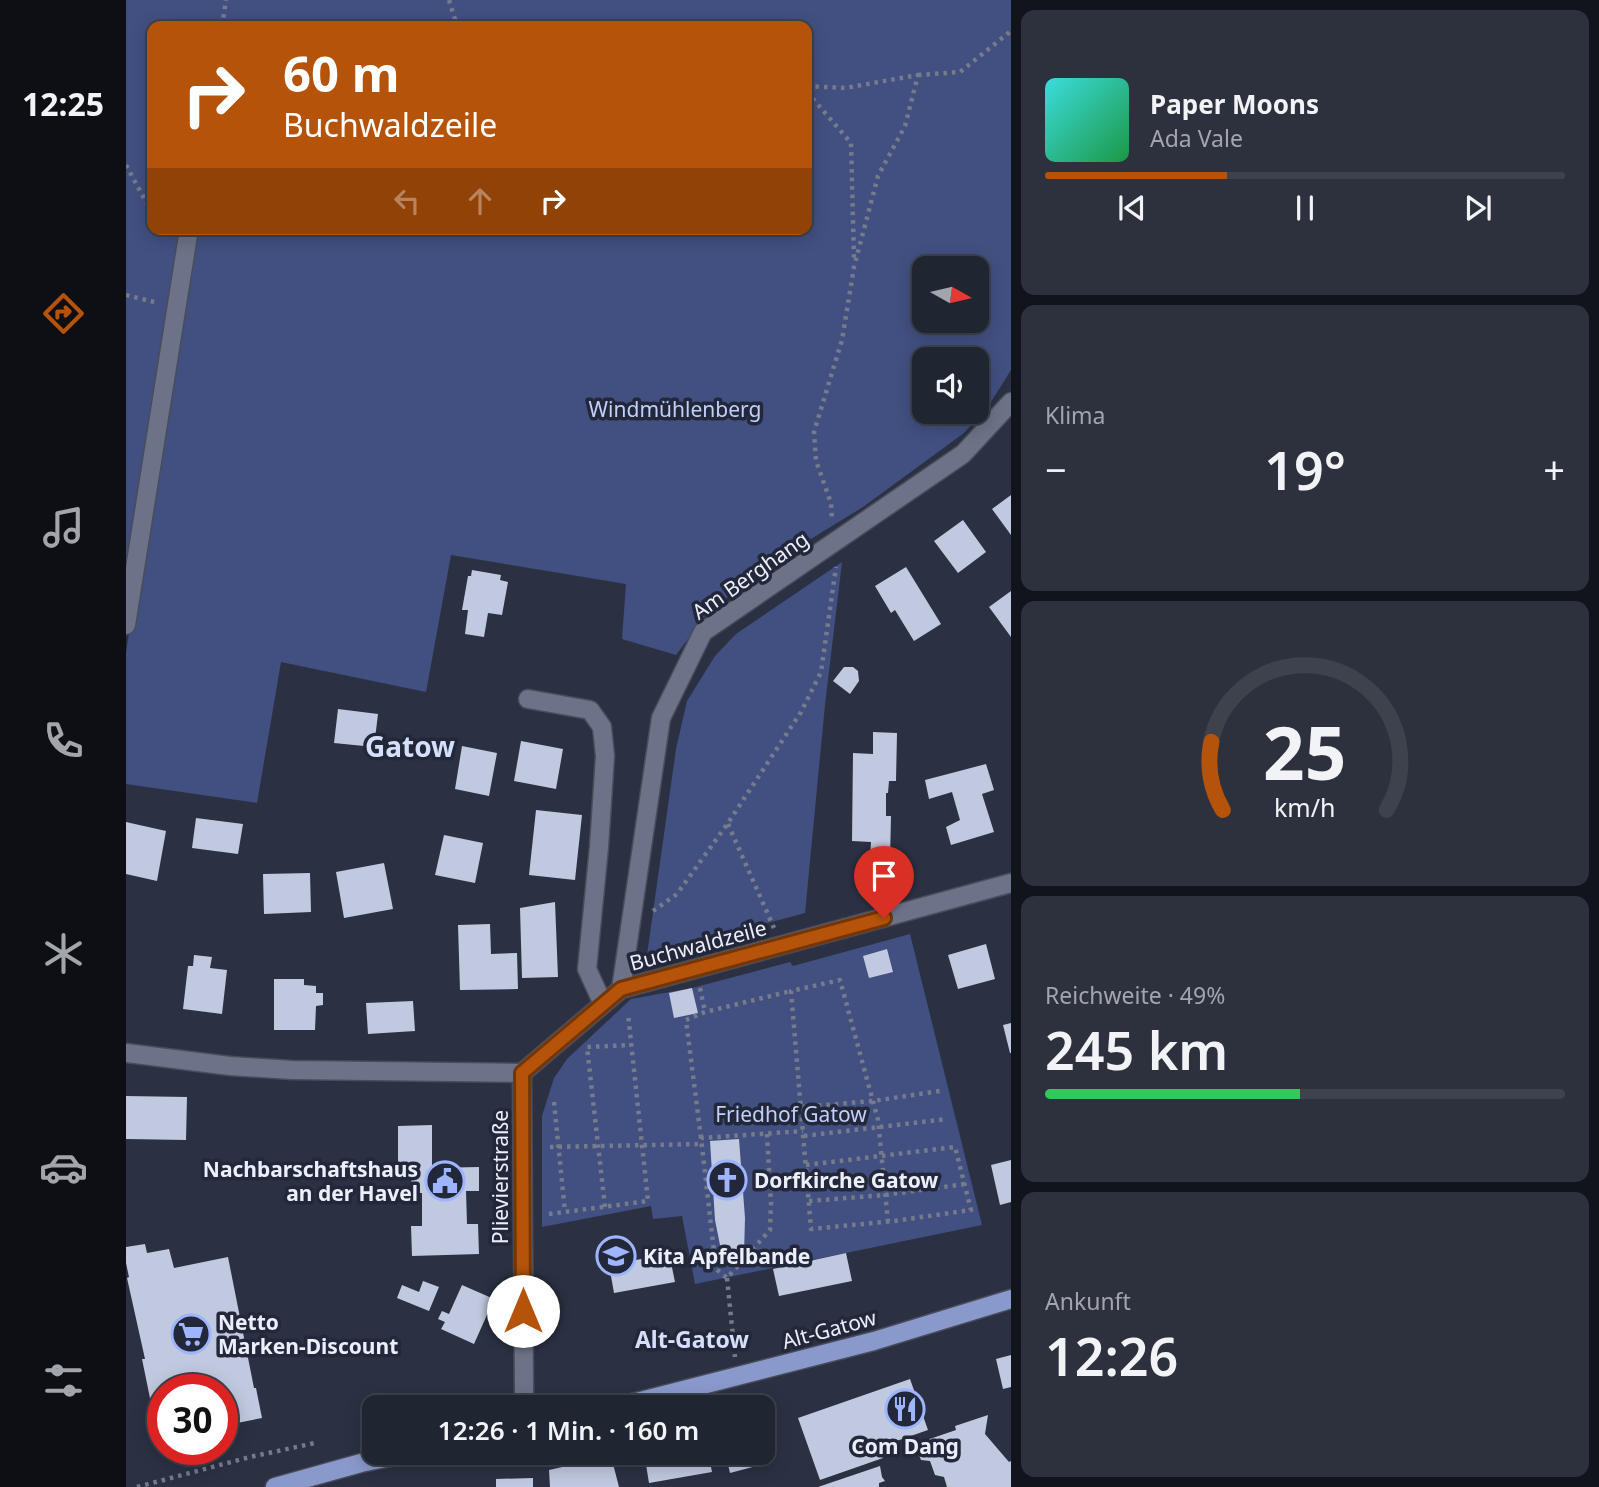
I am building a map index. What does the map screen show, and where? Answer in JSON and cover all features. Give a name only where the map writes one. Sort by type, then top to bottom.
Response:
[{"type":"main road","name":"Alt-Gatow","points":[[664,1395],[874,1341],[1011,1299]]},
{"type":"main road","points":[[275,1487],[302,1483],[362,1463]]},
{"type":"street","points":[[126,625],[187,235]]},
{"type":"street","name":"Am Berghang","points":[[621,989],[661,718],[703,632],[963,454],[1011,402]]},
{"type":"street","points":[[528,699],[590,710],[602,727],[605,756],[604,792],[587,969],[603,1004]]},
{"type":"street","name":"Buchwaldzeile","points":[[522,1073],[621,989],[1011,883]]},
{"type":"street","points":[[126,1053],[230,1066],[292,1070],[522,1073]]},
{"type":"street","name":"Plievierstraße","points":[[522,1073],[524,1395]]},
{"type":"path","points":[[223,21],[226,0]]},
{"type":"path","points":[[449,0],[455,21]]},
{"type":"path","points":[[812,86],[845,88],[918,75],[960,72],[1011,31]]},
{"type":"path","points":[[631,928],[677,894],[728,823],[801,712],[821,672],[836,564],[831,503],[816,461],[814,432],[842,340],[854,267],[878,176],[905,126],[918,75]]},
{"type":"path","points":[[812,98],[851,143],[854,267]]},
{"type":"path","points":[[126,165],[147,204]]},
{"type":"path","points":[[126,295],[176,307]]},
{"type":"path","points":[[728,823],[782,946]]},
{"type":"path","points":[[735,1361],[727,1278],[716,1269],[686,1020],[705,1012],[840,980],[873,1101],[888,1222]]},
{"type":"path","points":[[791,992],[811,1229],[888,1222],[971,1210],[956,1147],[806,1166]]},
{"type":"path","points":[[549,1214],[648,1201],[628,1014]]},
{"type":"path","points":[[604,1207],[587,1047],[631,1045]]},
{"type":"path","points":[[801,1107],[873,1101],[940,1091]]},
{"type":"path","points":[[554,1102],[565,1212]]},
{"type":"path","points":[[550,1147],[642,1146],[767,1134],[878,1128],[947,1119]]},
{"type":"path","points":[[727,1278],[770,1230],[767,1134]]},
{"type":"path","points":[[809,1201],[885,1195],[965,1184]]},
{"type":"path","points":[[137,1487],[315,1443]]},
{"type":"green space","name":"Windmühlenberg","points":[[126,0],[1011,0],[1011,370],[989,405],[989,347],[912,347],[912,424],[972,424],[964,433],[863,507],[735,591],[705,616],[676,655],[622,639],[626,584],[451,555],[426,692],[281,662],[257,803],[126,784],[126,653],[132,613],[126,614]]},
{"type":"green space","points":[[842,562],[805,913],[647,955],[676,749],[687,701],[715,656],[736,634]]},
{"type":"green space","name":"Friedhof Gatow","points":[[910,934],[982,1225],[695,1284],[682,1216],[653,1219],[651,1206],[542,1227],[542,1116],[554,1078],[567,1059],[631,999],[692,988],[790,962],[793,966]]},
{"type":"building","points":[[1011,495],[1011,535],[992,509]]},
{"type":"building","points":[[963,520],[986,552],[958,573],[934,541]]},
{"type":"building","points":[[906,567],[941,624],[914,641],[895,610],[891,613],[875,586]]},
{"type":"building","points":[[472,570],[501,575],[500,580],[508,582],[502,615],[488,613],[484,637],[465,634],[468,610],[462,610],[468,576],[471,576]]},
{"type":"building","points":[[1011,591],[1011,637],[989,607]]},
{"type":"building","points":[[844,667],[853,667],[858,671],[859,681],[850,694],[833,681]]},
{"type":"building","points":[[338,709],[378,714],[374,747],[334,743]]},
{"type":"building","points":[[873,732],[897,733],[896,781],[889,781],[886,793],[886,816],[891,816],[890,859],[870,859],[871,842],[852,841],[853,753],[873,754]]},
{"type":"building","points":[[521,741],[563,749],[556,789],[514,781]]},
{"type":"building","points":[[462,746],[497,753],[489,796],[455,789]]},
{"type":"building","points":[[986,764],[994,790],[982,794],[994,832],[951,845],[946,827],[960,820],[952,792],[929,799],[925,780]]},
{"type":"building","points":[[536,810],[582,815],[575,880],[529,875]]},
{"type":"building","points":[[196,818],[243,824],[238,854],[192,848]]},
{"type":"building","points":[[126,822],[166,831],[157,881],[126,874]]},
{"type":"building","points":[[444,835],[483,843],[475,883],[435,875]]},
{"type":"building","points":[[384,863],[393,909],[344,918],[336,872]]},
{"type":"building","points":[[310,873],[311,912],[264,914],[263,874]]},
{"type":"building","points":[[555,902],[558,977],[522,978],[520,908]]},
{"type":"building","points":[[490,924],[491,954],[517,953],[518,989],[460,990],[458,925]]},
{"type":"building","points":[[986,944],[995,979],[958,989],[948,955]]},
{"type":"building","points":[[887,949],[893,972],[869,978],[863,956]]},
{"type":"building","points":[[194,955],[212,957],[210,968],[227,970],[222,1014],[183,1009],[188,966],[193,966]]},
{"type":"building","points":[[274,979],[304,979],[304,985],[316,986],[316,993],[323,993],[323,1005],[316,1006],[315,1030],[274,1030]]},
{"type":"building","points":[[692,988],[698,1013],[674,1018],[669,993]]},
{"type":"building","points":[[413,1001],[415,1031],[368,1034],[366,1003]]},
{"type":"building","points":[[1011,1023],[1011,1053],[1010,1053],[1003,1025]]},
{"type":"building","points":[[126,1096],[187,1097],[186,1140],[126,1139]]},
{"type":"building","name":"Nachbarschaftshaus an der Havel","points":[[432,1125],[432,1168],[479,1167],[479,1191],[466,1191],[467,1224],[478,1224],[479,1254],[412,1256],[411,1226],[422,1226],[422,1193],[412,1193],[411,1171],[398,1171],[398,1126]]},
{"type":"building","name":"Dorfkirche Gatow","points":[[739,1139],[745,1218],[744,1254],[722,1255],[715,1220],[710,1141]]},
{"type":"building","points":[[1011,1160],[1011,1202],[1000,1205],[991,1165]]},
{"type":"building","name":"Netto Marken-Discount","points":[[145,1244],[147,1253],[169,1249],[174,1268],[228,1257],[262,1418],[238,1423],[238,1374],[147,1374],[147,1384],[142,1359],[145,1359],[127,1278],[126,1247]]},
{"type":"building","points":[[668,1248],[675,1282],[614,1293],[609,1265],[647,1258],[646,1252]]},
{"type":"building","points":[[846,1253],[852,1281],[779,1296],[773,1269]]},
{"type":"building","points":[[423,1281],[439,1287],[429,1311],[397,1298],[402,1285],[419,1292]]},
{"type":"building","points":[[462,1285],[494,1299],[474,1344],[441,1329],[445,1322],[438,1319],[442,1311],[449,1314]]},
{"type":"building","points":[[1011,1355],[1011,1387],[1003,1389],[996,1359]]},
{"type":"building","points":[[910,1379],[928,1430],[882,1446],[885,1455],[883,1458],[820,1480],[798,1418]]},
{"type":"building","points":[[988,1415],[985,1434],[1009,1462],[1011,1461],[1011,1487],[947,1487],[944,1477],[935,1475],[930,1461],[921,1460],[915,1444],[956,1430],[955,1426]]},
{"type":"building","points":[[571,1465],[613,1465],[619,1487],[550,1487],[549,1470]]},
{"type":"building","points":[[646,1465],[711,1465],[712,1472],[649,1483]]},
{"type":"building","points":[[728,1465],[760,1465],[730,1473]]},
{"type":"building","points":[[880,1466],[885,1481],[879,1483],[879,1487],[818,1487]]},
{"type":"building","points":[[533,1478],[533,1487],[496,1487],[496,1479]]},
{"type":"place","name":"Dorfkirche Gatow","points":[[727,1180]]},
{"type":"place","name":"Nachbarschaftshaus an der Havel","points":[[445,1181]]},
{"type":"place","name":"Kita Apfelbande","points":[[616,1256]]},
{"type":"place","name":"Netto Marken-Discount","points":[[191,1334]]},
{"type":"place","name":"Com Dang","points":[[905,1409]]},
{"type":"district","name":"Gatow","points":[[410,746]]},
{"type":"district","name":"Alt-Gatow","points":[[692,1339]]},
{"type":"route","points":[[523,1311],[522,1073],[621,989],[884,918]]}]
